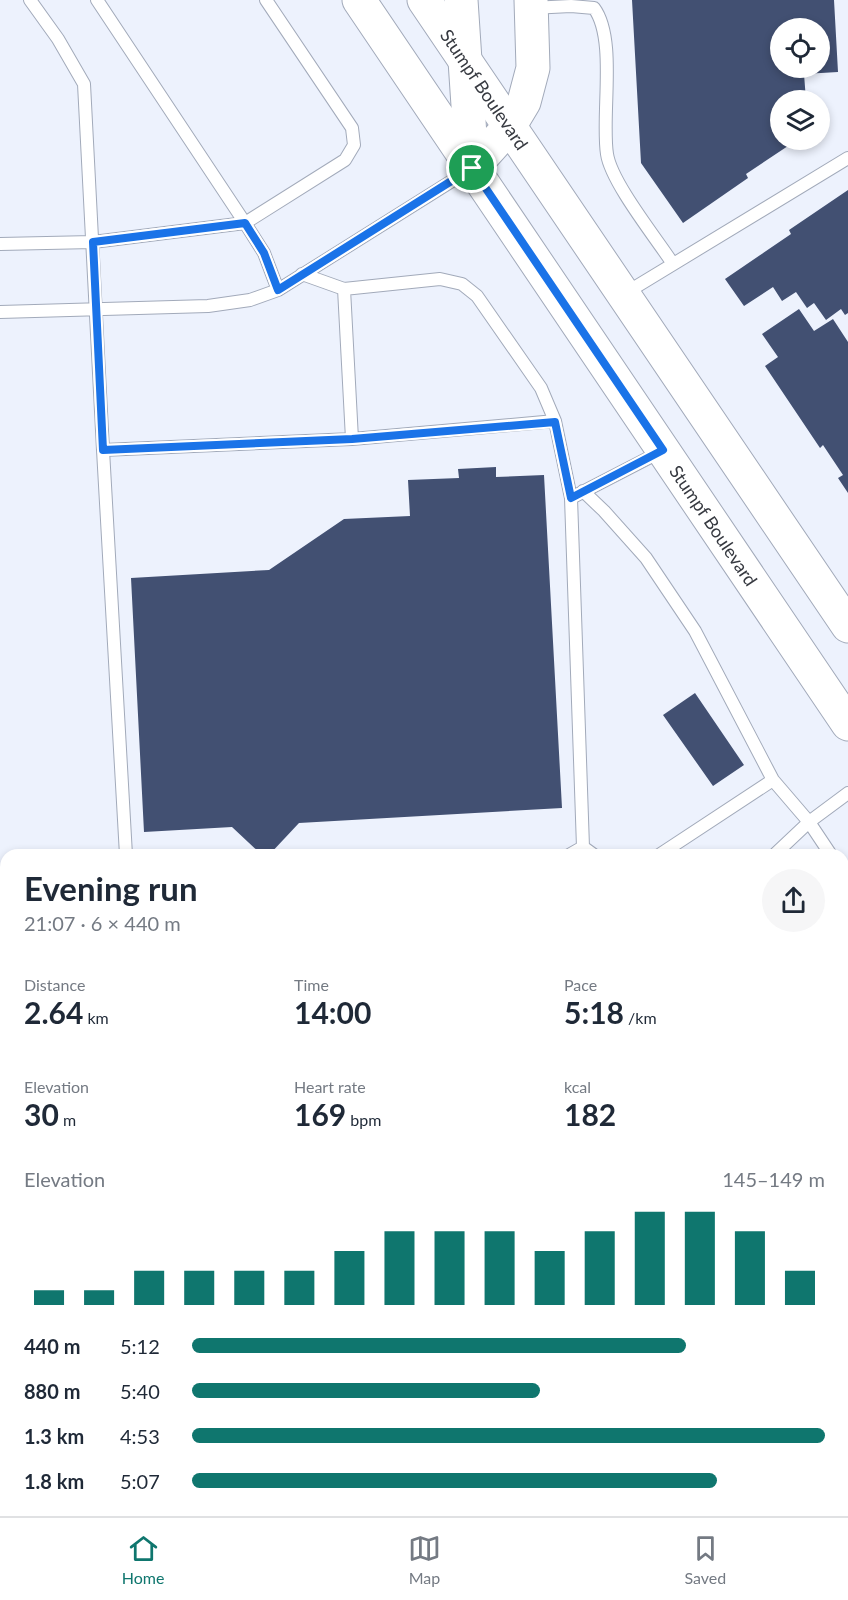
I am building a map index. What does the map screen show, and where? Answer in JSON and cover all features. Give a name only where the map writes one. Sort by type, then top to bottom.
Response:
[{"type":"main road","name":"Stumpf Boulevard","points":[[359,0],[848,724]]},
{"type":"main road","name":"Stumpf Boulevard","points":[[424,0],[848,626]]},
{"type":"main road","points":[[461,0],[472,168]]},
{"type":"main road","points":[[472,168],[509,127],[524,102],[533,68],[531,4]]},
{"type":"lane","points":[[30,0],[58,39],[84,84],[126,849]]},
{"type":"lane","points":[[97,0],[264,253],[278,290]]},
{"type":"lane","points":[[0,244],[93,242],[245,223],[345,160],[354,145],[352,128],[266,0]]},
{"type":"lane","points":[[531,4],[594,8],[601,17],[605,44],[607,155],[617,180],[673,264]]},
{"type":"lane","points":[[624,294],[848,158]]},
{"type":"lane","points":[[0,312],[208,306],[250,300],[278,290],[472,168]]},
{"type":"lane","points":[[302,274],[344,289],[440,279],[462,284],[477,296],[541,388],[555,422],[571,498],[588,849]]},
{"type":"lane","points":[[344,289],[352,439]]},
{"type":"lane","points":[[103,450],[352,439],[555,422]]},
{"type":"lane","points":[[571,498],[663,450]]},
{"type":"lane","points":[[583,491],[646,558],[695,631],[773,780],[809,822],[827,849]]},
{"type":"lane","points":[[668,849],[773,780]]},
{"type":"lane","points":[[780,849],[809,822],[848,793]]},
{"type":"building","points":[[632,0],[834,0],[838,72],[830,72],[830,18],[770,18],[770,78],[804,78],[805,90],[770,90],[770,150],[782,150],[746,174],[748,178],[683,223],[641,163]]},
{"type":"building","points":[[848,190],[848,313],[845,315],[841,309],[826,320],[814,303],[807,308],[796,292],[782,301],[773,287],[744,306],[725,279],[791,234],[789,230]]},
{"type":"building","points":[[799,309],[814,331],[833,319],[848,342],[848,493],[838,478],[843,475],[823,445],[820,448],[765,366],[778,357],[762,334]]},
{"type":"building","points":[[496,467],[496,477],[544,475],[562,808],[299,823],[275,849],[256,849],[232,827],[144,832],[131,578],[269,570],[344,519],[410,516],[408,480],[459,478],[458,469]]},
{"type":"building","points":[[695,693],[744,765],[713,786],[663,715]]},
{"type":"route","points":[[472,168],[663,450],[571,498],[555,422],[352,439],[103,450],[93,242],[245,223],[264,253],[278,290],[472,168]]}]
